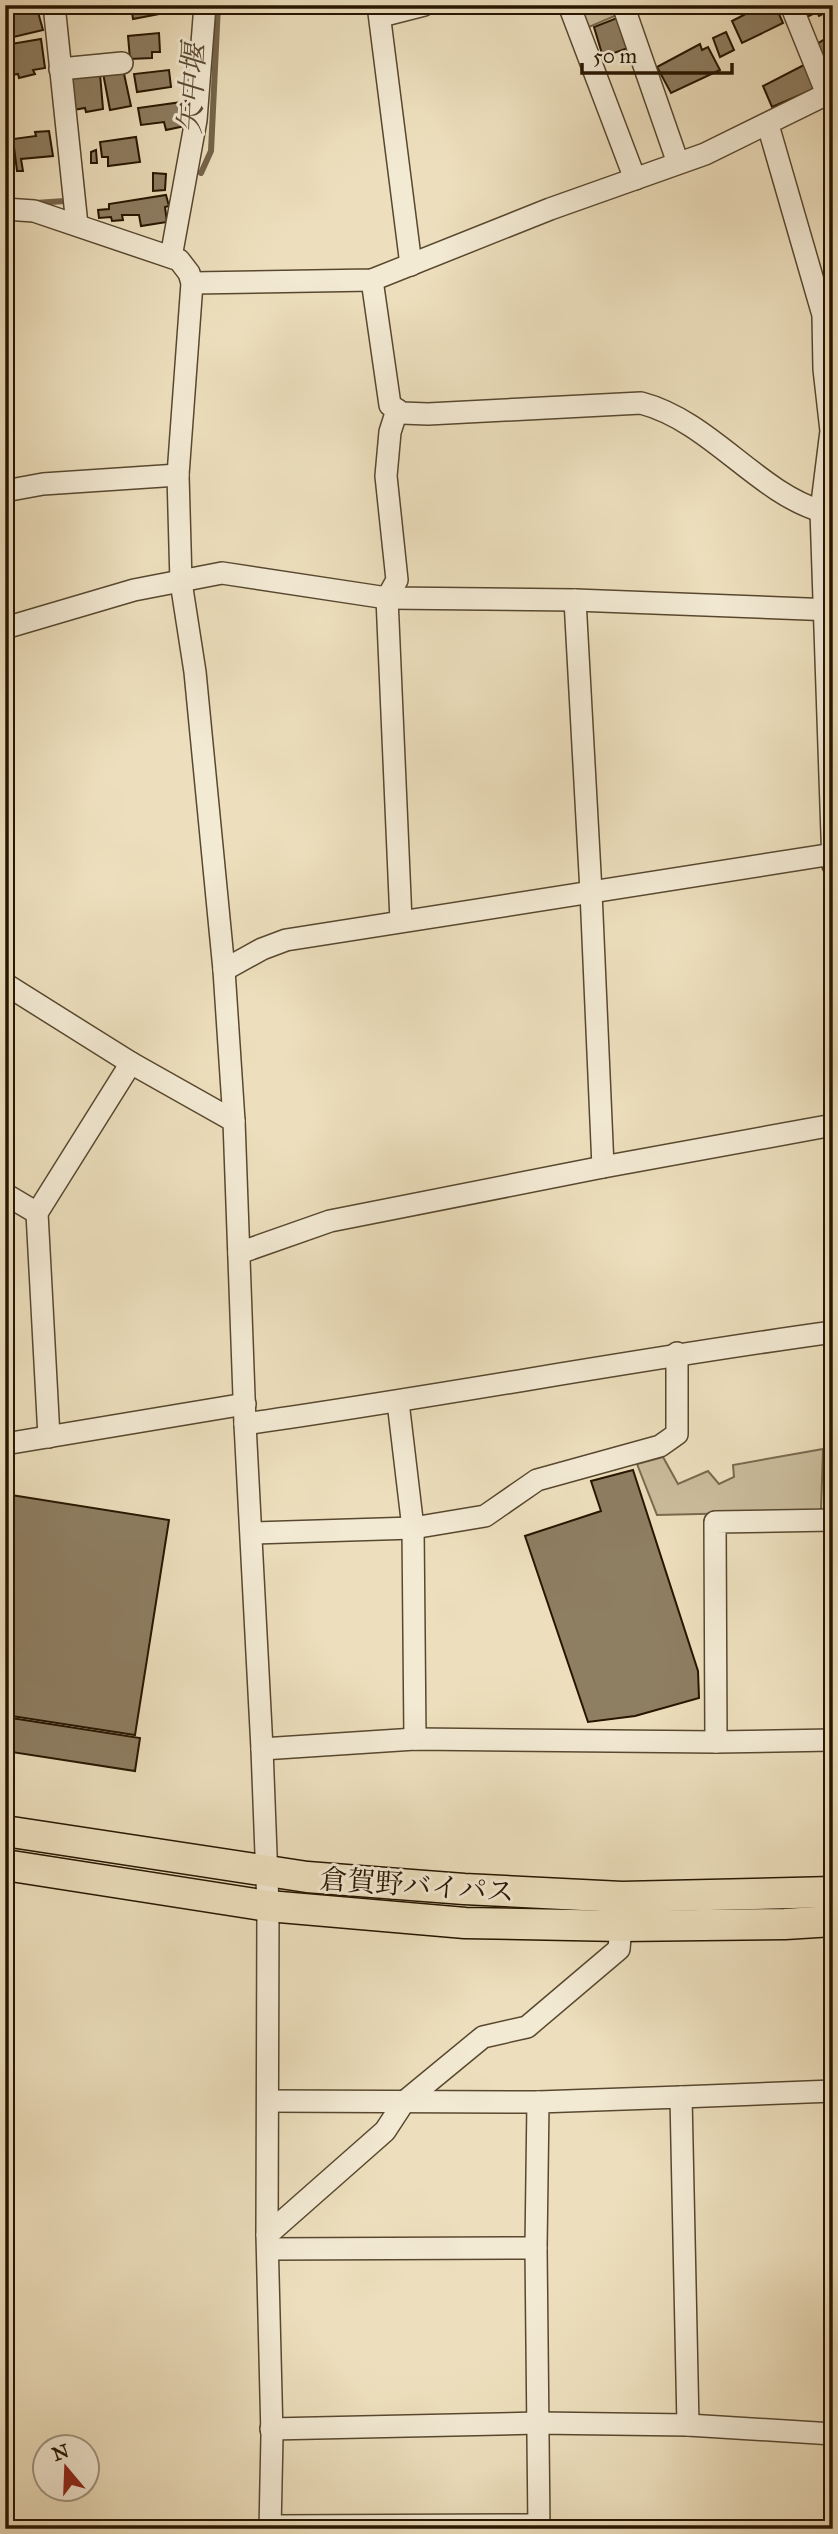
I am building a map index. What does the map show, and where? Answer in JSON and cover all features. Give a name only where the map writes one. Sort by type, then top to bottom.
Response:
[{"type":"highway","name":"倉賀野バイパス","points":[[5,1831],[267,1872],[464,1889],[622,1898],[833,1892]]},
{"type":"highway","name":"倉賀野バイパス","points":[[5,1865],[268,1906],[465,1923],[621,1926],[833,1921]]},
{"type":"street","points":[[54,5],[77,225]]},
{"type":"street","points":[[171,257],[196,120],[205,5]]},
{"type":"street","points":[[411,265],[379,11],[424,5]]},
{"type":"street","points":[[569,5],[635,179]]},
{"type":"street","points":[[623,5],[678,163]]},
{"type":"street","points":[[192,284],[372,280],[550,209],[678,163],[768,125],[830,92],[791,5]]},
{"type":"street","points":[[60,69],[121,63]]},
{"type":"street","points":[[768,125],[828,313],[824,369],[831,432],[821,511],[829,610],[833,865]]},
{"type":"street","points":[[5,209],[34,211],[179,260],[189,273],[192,284],[178,475],[181,582],[195,672],[223,970],[234,1121],[268,1906],[270,2528],[538,2527],[538,2102]]},
{"type":"street","points":[[372,280],[390,405],[402,413],[641,403],[662,408],[709,438],[799,504],[821,511]]},
{"type":"street","points":[[397,410],[390,432],[386,476],[397,580],[387,598],[401,920]]},
{"type":"street","points":[[5,491],[43,484],[178,475]]},
{"type":"street","points":[[5,628],[134,590],[222,573],[387,598],[575,600],[829,610]]},
{"type":"street","points":[[575,600],[603,1167]]},
{"type":"street","points":[[223,970],[262,949],[286,940],[833,854]]},
{"type":"street","points":[[5,984],[131,1063],[234,1121]]},
{"type":"street","points":[[49,1437],[37,1213],[131,1063]]},
{"type":"street","points":[[239,1253],[331,1221],[833,1125]]},
{"type":"street","points":[[5,1194],[37,1213]]},
{"type":"street","points":[[5,1444],[245,1414],[398,1402],[677,1353],[833,1332]]},
{"type":"street","points":[[252,1533],[413,1528],[485,1516],[537,1480],[660,1446],[677,1434],[677,1353]]},
{"type":"street","points":[[398,1402],[413,1528],[415,1739]]},
{"type":"street","points":[[716,1742],[715,1522],[833,1520]]},
{"type":"street","points":[[262,1749],[415,1739],[716,1742],[833,1740]]},
{"type":"street","points":[[268,2242],[385,2131],[404,2102],[483,2037],[527,2027],[619,1949],[621,1926]]},
{"type":"street","points":[[268,2101],[538,2102],[833,2091]]},
{"type":"street","points":[[681,2097],[688,2425]]},
{"type":"street","points":[[268,2242],[536,2248]]},
{"type":"street","points":[[271,2429],[538,2423],[688,2425],[833,2434]]},
{"type":"shaded area","points":[[578,5],[613,5],[617,15],[589,27]]},
{"type":"shaded area","points":[[823,1449],[821,1511],[657,1515],[637,1464],[663,1457],[678,1484],[708,1471],[719,1484],[734,1477],[733,1465]]},
{"type":"building","points":[[5,5],[36,5],[43,30],[5,39]]},
{"type":"building","points":[[131,5],[169,5],[170,12],[133,19]]},
{"type":"building","points":[[763,5],[775,5],[783,23],[742,43],[732,21]]},
{"type":"building","points":[[801,5],[833,5],[833,9],[819,16],[817,12],[807,17]]},
{"type":"building","points":[[617,18],[628,48],[603,57],[594,27]]},
{"type":"building","points":[[726,32],[734,50],[720,57],[713,38]]},
{"type":"building","points":[[159,33],[160,52],[152,52],[152,58],[130,59],[128,36]]},
{"type":"building","points":[[833,34],[833,64],[827,67],[817,44]]},
{"type":"building","points":[[41,39],[45,68],[33,70],[35,74],[19,78],[18,74],[5,76],[5,45]]},
{"type":"building","points":[[700,44],[702,50],[708,47],[720,70],[671,93],[657,67]]},
{"type":"building","points":[[804,65],[814,89],[772,107],[763,86]]},
{"type":"building","points":[[123,69],[131,106],[110,110],[103,73]]},
{"type":"building","points":[[169,70],[171,87],[137,92],[134,74]]},
{"type":"building","points":[[100,74],[103,109],[86,112],[85,108],[73,110],[69,78]]},
{"type":"building","points":[[189,101],[190,125],[166,130],[164,122],[141,125],[138,108]]},
{"type":"building","points":[[49,131],[53,156],[21,159],[23,171],[17,171],[13,139]]},
{"type":"building","points":[[136,137],[140,162],[108,166],[108,157],[102,157],[100,142]]},
{"type":"building","points":[[96,150],[97,163],[91,163],[91,152]]},
{"type":"building","points":[[153,173],[166,174],[165,190],[153,191]]},
{"type":"building","points":[[166,195],[169,206],[165,207],[167,222],[141,226],[139,215],[122,215],[123,220],[112,221],[111,217],[99,218],[98,210],[109,209],[109,204]]},
{"type":"building","points":[[633,1470],[698,1671],[699,1698],[635,1716],[588,1722],[525,1536],[601,1511],[591,1481]]},
{"type":"building","points":[[5,1494],[169,1520],[135,1735],[5,1715]]},
{"type":"building","points":[[5,1717],[140,1738],[135,1771],[5,1751]]},
{"type":"waterway","name":"矢中堰","points":[[201,173],[211,151],[218,5]]},
{"type":"waterway","name":"矢中堰","points":[[35,203],[65,201]]}]
